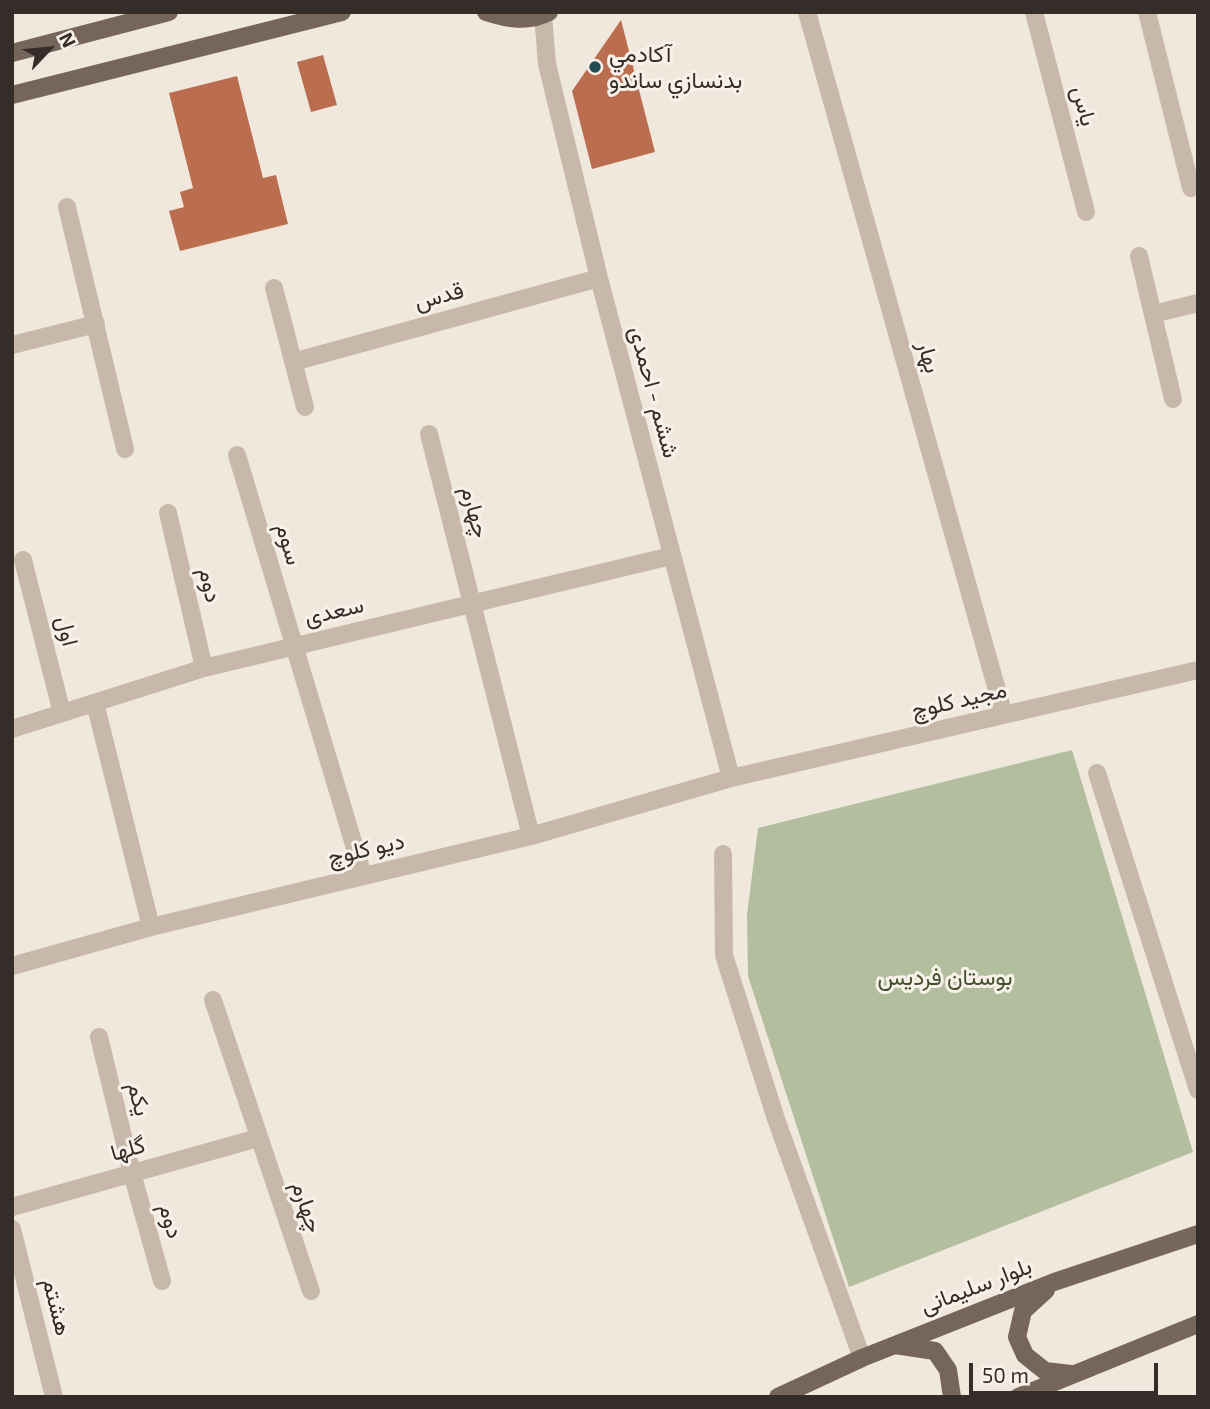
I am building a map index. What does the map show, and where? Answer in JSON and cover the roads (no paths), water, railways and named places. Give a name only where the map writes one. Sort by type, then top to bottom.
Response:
[{"type":"main road","points":[[12,53],[169,12]]},
{"type":"main road","points":[[12,95],[342,12]]},
{"type":"main road","points":[[486,12],[504,18],[524,19],[546,14]]},
{"type":"main road","name":"بلوار سلیمانی","points":[[778,1397],[862,1358],[1054,1282],[1198,1234]]},
{"type":"main road","points":[[1054,1282],[1023,1311],[1017,1337],[1025,1355],[1045,1371],[1075,1374]]},
{"type":"main road","points":[[1018,1397],[1198,1324]]},
{"type":"main road","points":[[894,1345],[935,1351],[948,1370],[952,1397]]},
{"type":"street","name":"بهار","points":[[807,12],[1004,715]]},
{"type":"street","name":"یاس","points":[[1034,12],[1086,212]]},
{"type":"street","points":[[1147,12],[1191,188]]},
{"type":"street","name":"ششم - احمدی","points":[[546,14],[547,64],[599,278],[731,778]]},
{"type":"street","points":[[67,206],[125,449]]},
{"type":"street","points":[[1139,256],[1172,399]]},
{"type":"street","name":"قدس","points":[[293,362],[599,278]]},
{"type":"street","points":[[274,288],[305,407]]},
{"type":"street","points":[[1153,314],[1198,303]]},
{"type":"street","points":[[12,345],[96,324]]},
{"type":"street","name":"چهارم","points":[[429,434],[531,836]]},
{"type":"street","name":"سوم","points":[[237,455],[363,875]]},
{"type":"street","name":"دوم","points":[[168,513],[204,668]]},
{"type":"street","name":"سعدی","points":[[12,729],[204,668],[671,556]]},
{"type":"street","name":"اول","points":[[23,561],[62,713]]},
{"type":"street","name":"مجید کلوچ","points":[[731,778],[1198,670]]},
{"type":"street","points":[[95,703],[151,927]]},
{"type":"street","points":[[1097,773],[1198,1090]]},
{"type":"street","name":"دیو کلوچ","points":[[12,965],[151,927],[531,836],[731,778]]},
{"type":"street","points":[[723,854],[724,955],[776,1118],[862,1358]]},
{"type":"street","points":[[213,1000],[258,1138]]},
{"type":"street","name":"یکم","points":[[99,1037],[132,1173]]},
{"type":"street","name":"چهارم","points":[[258,1138],[311,1291]]},
{"type":"street","name":"گلها","points":[[12,1207],[258,1138]]},
{"type":"street","name":"دوم","points":[[132,1173],[162,1281]]},
{"type":"street","name":"هشتم","points":[[12,1228],[54,1397]]},
{"type":"place","name":"آكادمي بدنسازي ساندو","points":[[595,67]]},
{"type":"park label","name":"بوستان فردیس","points":[[945,977]]}]
